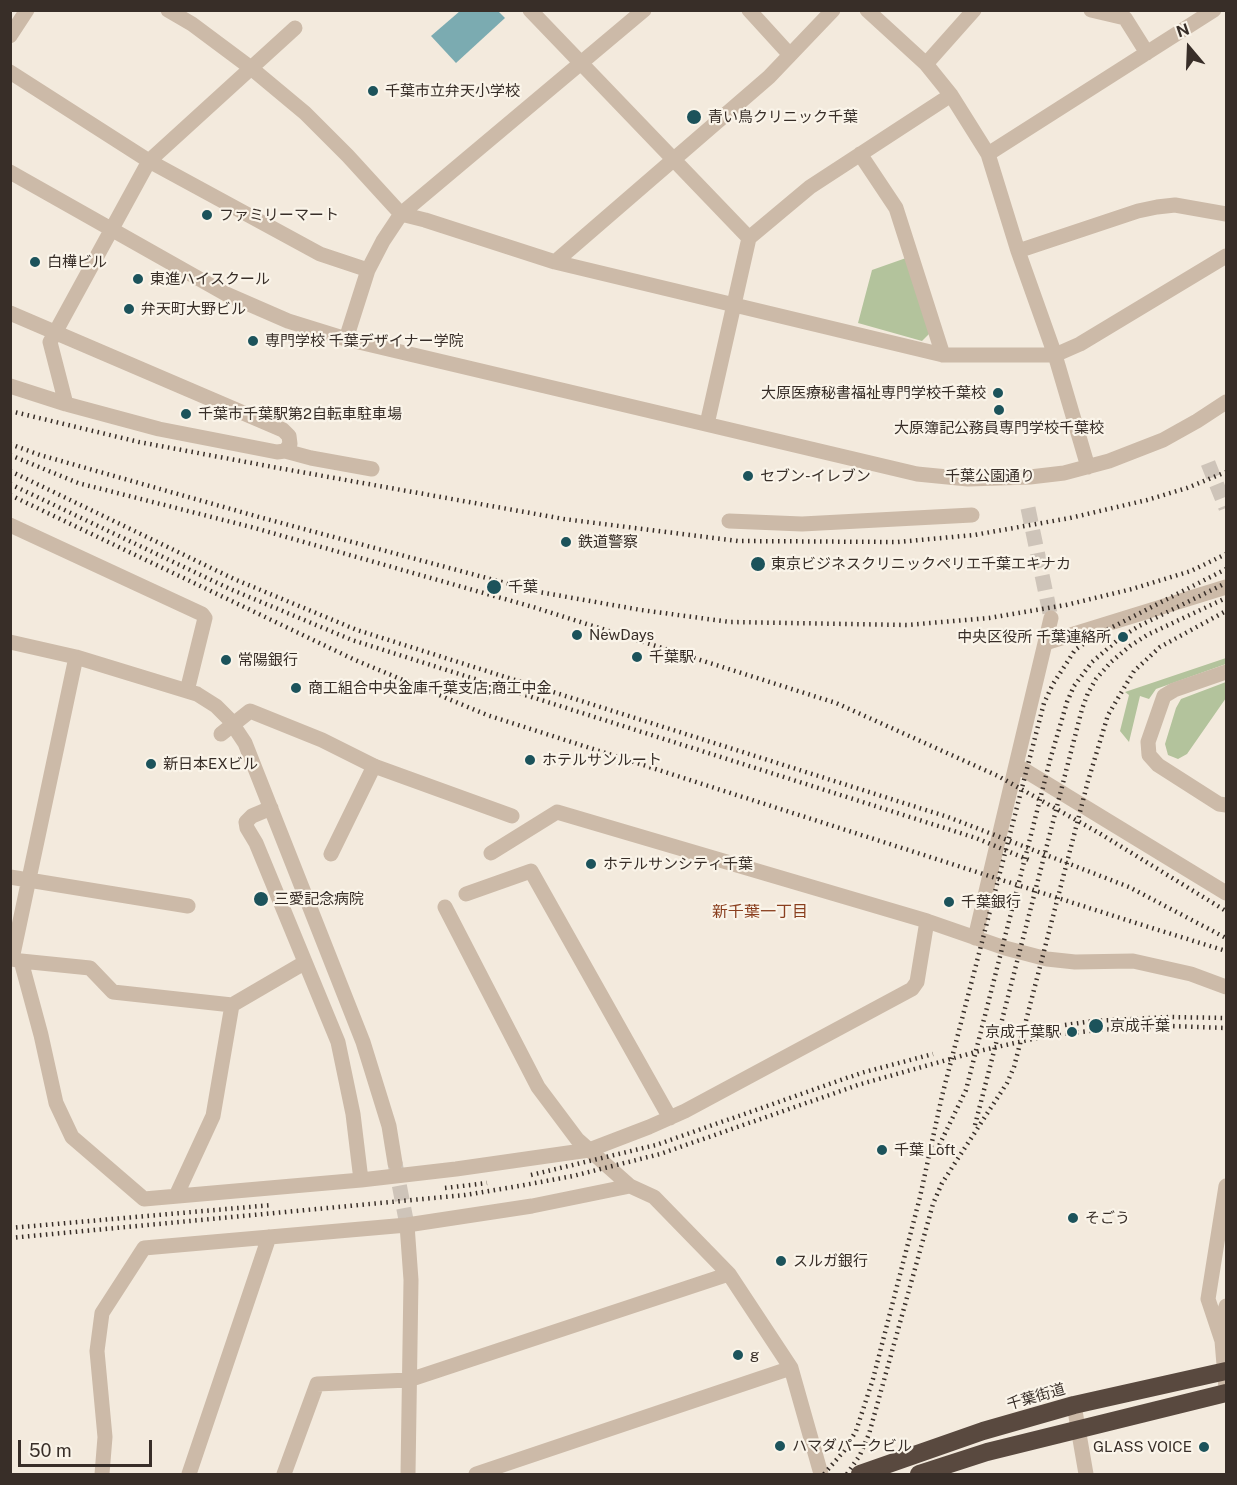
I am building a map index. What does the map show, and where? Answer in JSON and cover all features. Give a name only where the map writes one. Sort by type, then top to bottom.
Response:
[{"type":"highway","name":"千葉街道","points":[[860,1474],[983,1431],[1074,1405],[1226,1381]]},
{"type":"highway","points":[[918,1474],[987,1452],[1077,1429],[1226,1381]]},
{"type":"street","points":[[10,36],[27,10]]},
{"type":"street","points":[[168,10],[192,24],[252,68],[305,113],[401,214],[555,262],[943,355],[1055,355],[1080,344],[1227,256]]},
{"type":"street","points":[[530,10],[749,238]]},
{"type":"street","points":[[346,339],[368,270],[401,214],[644,10]]},
{"type":"street","points":[[749,10],[790,55]]},
{"type":"street","points":[[555,262],[769,77],[833,10]]},
{"type":"street","points":[[867,10],[926,64],[951,95],[988,154],[1018,250],[1055,355],[1088,467]]},
{"type":"street","points":[[926,64],[974,10]]},
{"type":"street","points":[[1091,10],[1125,18],[1147,53]]},
{"type":"street","points":[[988,154],[1214,10]]},
{"type":"street","points":[[66,404],[50,342],[149,161],[295,28]]},
{"type":"street","points":[[10,72],[149,161],[320,254],[368,270]]},
{"type":"street","points":[[707,424],[749,238],[810,187],[951,95]]},
{"type":"street","points":[[860,154],[896,208],[943,355]]},
{"type":"street","name":"千葉公園通り","points":[[10,172],[225,294],[288,321],[346,339],[917,474],[968,479],[1030,477],[1064,473],[1088,467],[1162,440],[1227,402]]},
{"type":"street","points":[[1018,250],[1156,207],[1175,205],[1227,214]]},
{"type":"street","points":[[10,313],[283,430],[289,436],[290,444],[285,451]]},
{"type":"street","points":[[10,386],[159,429],[372,469]]},
{"type":"street","points":[[729,520],[802,524],[972,515]]},
{"type":"street","points":[[10,525],[202,614],[205,618],[187,691]]},
{"type":"street","points":[[1045,643],[1227,587]]},
{"type":"street","points":[[975,938],[1051,618]]},
{"type":"street","points":[[10,642],[76,657],[198,694],[216,706],[229,719],[245,743],[363,1042],[389,1126],[395,1163]]},
{"type":"street","points":[[76,657],[28,881],[14,960],[41,1035],[56,1103],[72,1137],[144,1198],[361,1180],[589,1150],[670,1118],[912,989],[917,982],[927,921]]},
{"type":"street","points":[[1227,672],[1174,690],[1164,696],[1148,742],[1149,755],[1158,765],[1219,804],[1227,805]]},
{"type":"street","points":[[221,734],[250,711],[322,740],[374,766],[512,816]]},
{"type":"street","points":[[1016,765],[1227,893]]},
{"type":"street","points":[[331,854],[374,766]]},
{"type":"street","points":[[271,808],[252,816],[246,822],[247,828],[256,843],[338,1042],[354,1114],[361,1180]]},
{"type":"street","points":[[491,853],[557,812],[927,921],[1047,959],[1075,962],[1133,961],[1191,974],[1227,987]]},
{"type":"street","points":[[466,894],[531,871],[670,1118]]},
{"type":"street","points":[[10,877],[188,906]]},
{"type":"street","points":[[446,907],[538,1087],[577,1139],[630,1186],[654,1197],[729,1274],[791,1368],[821,1474]]},
{"type":"street","points":[[14,960],[90,968],[113,992],[232,1005],[304,963]]},
{"type":"street","points":[[176,1196],[213,1116],[232,1005]]},
{"type":"street","points":[[102,1474],[105,1437],[97,1351],[102,1313],[144,1248],[407,1225],[532,1206],[616,1187],[630,1186]]},
{"type":"street","points":[[1226,1381],[1222,1341],[1209,1299],[1227,1186]]},
{"type":"street","points":[[407,1225],[411,1280],[408,1474]]},
{"type":"street","points":[[189,1474],[268,1237]]},
{"type":"street","points":[[284,1474],[317,1384],[409,1380],[729,1274]]},
{"type":"street","points":[[1222,1341],[1227,1306]]},
{"type":"street","points":[[476,1474],[791,1368]]},
{"type":"street","points":[[1074,1405],[1086,1474]]},
{"type":"green space","points":[[906,258],[930,333],[922,341],[858,323],[872,270]]},
{"type":"green space","points":[[1226,658],[1226,664],[1156,689],[1149,699],[1140,696],[1129,742],[1120,731],[1129,695],[1125,692]]},
{"type":"green space","points":[[1226,682],[1226,698],[1187,754],[1178,759],[1168,755],[1165,744],[1181,699]]},
{"type":"water","points":[[460,11],[498,11],[505,18],[456,63],[431,36]]},
{"type":"tunnel","points":[[1208,463],[1226,508]]},
{"type":"tunnel","points":[[1028,508],[1051,618]]},
{"type":"tunnel","points":[[395,1163],[407,1225]]},
{"type":"railway","points":[[10,411],[139,442],[564,519],[738,541],[898,542],[974,535],[1070,518],[1147,500],[1187,488],[1226,472]]},
{"type":"railway","points":[[10,444],[40,455],[259,517],[539,592],[641,610],[730,622],[907,625],[989,618],[1066,605],[1132,589],[1191,571],[1226,554]]},
{"type":"railway","points":[[10,455],[78,483],[251,527],[533,607],[836,703],[998,776],[1099,833],[1226,911]]},
{"type":"railway","points":[[10,471],[234,579],[357,630],[948,817],[1129,887],[1226,938]]},
{"type":"railway","points":[[10,484],[230,589],[352,640],[976,838],[1029,860]]},
{"type":"railway","points":[[10,495],[355,660],[487,715],[1226,951]]},
{"type":"railway","points":[[824,1474],[844,1451],[856,1431],[873,1379],[920,1197],[942,1096],[1044,703],[1053,684],[1075,650],[1093,637],[1226,569]]},
{"type":"railway","points":[[934,1156],[966,1090],[1050,760],[1074,686],[1092,662],[1120,638],[1139,626],[1226,583]]},
{"type":"railway","points":[[975,1125],[1088,693],[1096,679],[1111,662],[1130,646],[1147,635],[1226,598]]},
{"type":"railway","points":[[847,1474],[860,1455],[869,1434],[933,1204],[942,1183],[1007,1083],[1014,1067],[1088,781],[1108,715],[1134,671],[1160,647],[1226,611]]},
{"type":"railway","points":[[1065,1025],[1169,1017],[1226,1018]]},
{"type":"railway","points":[[10,1238],[465,1195],[519,1186],[573,1176],[660,1154],[861,1084],[979,1051],[1046,1036],[1098,1030],[1170,1026],[1226,1028]]},
{"type":"railway","points":[[531,1175],[656,1145],[861,1073],[933,1054]]},
{"type":"railway","points":[[445,1188],[487,1183]]},
{"type":"railway","points":[[10,1228],[272,1205]]},
{"type":"place","name":"千葉市立弁天小学校","points":[[373,91]]},
{"type":"place","name":"青い鳥クリニック千葉","points":[[694,117]]},
{"type":"place","name":"ファミリーマート","points":[[207,215]]},
{"type":"place","name":"白樺ビル","points":[[35,262]]},
{"type":"place","name":"東進ハイスクール","points":[[138,279]]},
{"type":"place","name":"弁天町大野ビル","points":[[129,309]]},
{"type":"place","name":"専門学校 千葉デザイナー学院","points":[[253,341]]},
{"type":"place","name":"大原医療秘書福祉専門学校千葉校","points":[[998,393]]},
{"type":"place","name":"大原簿記公務員専門学校千葉校","points":[[999,410]]},
{"type":"place","name":"千葉市千葉駅第2自転車駐車場","points":[[186,414]]},
{"type":"place","name":"セブン-イレブン","points":[[748,476]]},
{"type":"place","name":"鉄道警察","points":[[566,542]]},
{"type":"place","name":"東京ビジネスクリニックペリエ千葉エキナカ","points":[[758,564]]},
{"type":"place","name":"千葉","points":[[494,587]]},
{"type":"place","name":"NewDays","points":[[577,635]]},
{"type":"place","name":"中央区役所 千葉連絡所","points":[[1123,637]]},
{"type":"place","name":"千葉駅","points":[[637,657]]},
{"type":"place","name":"常陽銀行","points":[[226,660]]},
{"type":"place","name":"商工組合中央金庫千葉支店;商工中金","points":[[296,688]]},
{"type":"place","name":"ホテルサンルート","points":[[530,760]]},
{"type":"place","name":"新日本EXビル","points":[[151,764]]},
{"type":"place","name":"ホテルサンシティ千葉","points":[[591,864]]},
{"type":"place","name":"三愛記念病院","points":[[261,899]]},
{"type":"place","name":"千葉銀行","points":[[949,902]]},
{"type":"place","name":"京成千葉","points":[[1096,1026]]},
{"type":"place","name":"京成千葉駅","points":[[1072,1032]]},
{"type":"place","name":"千葉 Loft","points":[[882,1150]]},
{"type":"place","name":"そごう","points":[[1073,1218]]},
{"type":"place","name":"スルガ銀行","points":[[781,1261]]},
{"type":"place","name":"g","points":[[738,1355]]},
{"type":"place","name":"ハマダパークビル","points":[[780,1446]]},
{"type":"place","name":"GLASS VOICE","points":[[1204,1447]]},
{"type":"district","name":"新千葉一丁目","points":[[760,912]]}]
